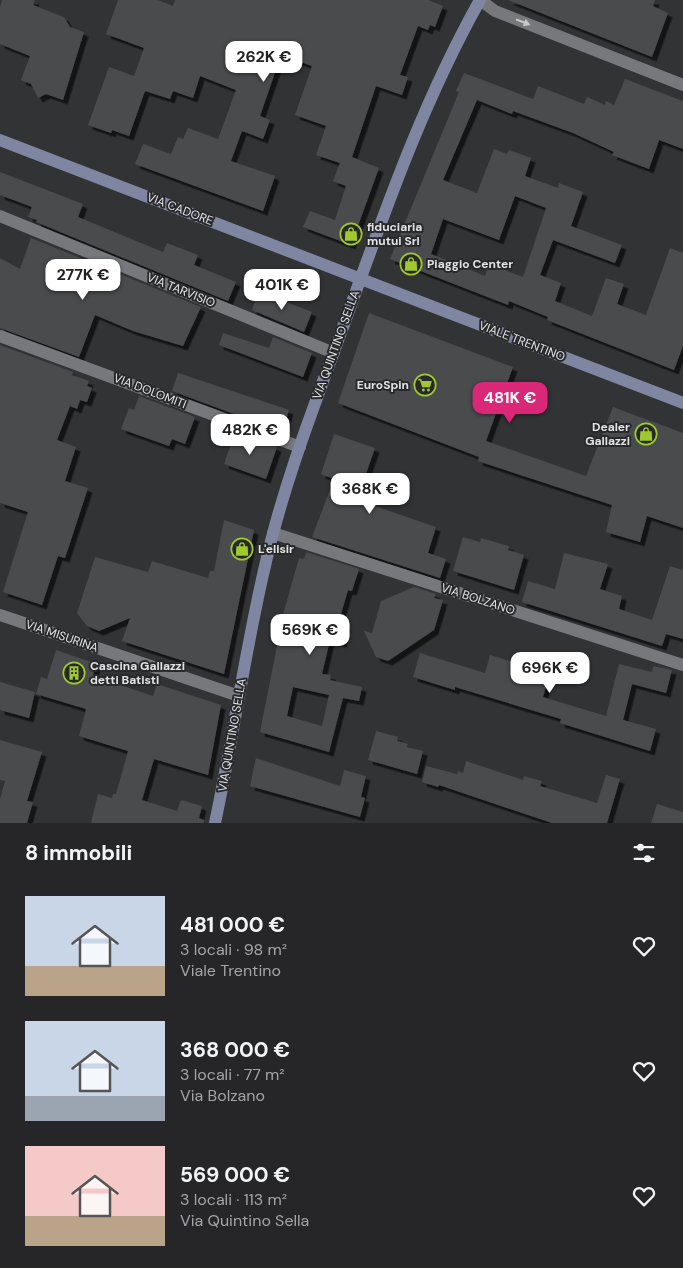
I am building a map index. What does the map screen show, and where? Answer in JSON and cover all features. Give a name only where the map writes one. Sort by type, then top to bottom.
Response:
[{"type":"street","points":[[480,0],[495,11],[683,85]]},
{"type":"street","name":"VIA QUINTINO SELLA","points":[[215,823],[273,533],[300,447],[360,279],[434,87],[480,0]]},
{"type":"street","name":"VIA CADORE","points":[[0,140],[360,279]]},
{"type":"street","name":"VIA TARVISIO","points":[[0,216],[334,353]]},
{"type":"street","name":"VIALE TRENTINO","points":[[360,279],[683,403]]},
{"type":"street","name":"VIA DOLOMITI","points":[[0,336],[300,447]]},
{"type":"street","name":"VIA BOLZANO","points":[[273,533],[683,665]]},
{"type":"street","name":"VIA MISURINA","points":[[0,615],[239,696]]},
{"type":"building","points":[[2,0],[35,0],[33,5],[64,17],[70,27],[84,32],[63,100],[46,94],[38,98],[31,84],[21,80],[30,56],[0,44],[0,7]]},
{"type":"building","points":[[118,0],[158,0],[173,6],[175,0],[428,0],[443,6],[435,27],[430,25],[428,30],[418,26],[400,75],[408,77],[402,95],[376,86],[352,157],[379,168],[351,245],[303,227],[310,211],[335,220],[346,186],[333,181],[340,163],[316,155],[326,126],[295,115],[312,66],[281,55],[260,116],[270,120],[263,139],[242,131],[231,161],[275,176],[263,211],[135,164],[143,144],[171,154],[178,137],[183,139],[188,128],[218,139],[236,90],[200,76],[193,98],[173,91],[170,99],[145,91],[129,136],[112,130],[111,133],[88,125],[109,67],[134,76],[144,48],[106,34]]},
{"type":"building","points":[[508,0],[655,0],[653,6],[668,13],[652,57]]},
{"type":"building","points":[[464,73],[533,99],[538,86],[584,104],[587,97],[605,105],[606,101],[614,105],[625,79],[683,101],[683,149],[659,140],[649,169],[612,155],[614,152],[573,133],[513,111],[512,114],[477,100],[443,180],[477,193],[494,149],[507,154],[509,150],[531,158],[525,176],[558,188],[559,183],[583,192],[571,226],[622,245],[615,263],[553,240],[540,275],[561,283],[555,301],[592,316],[606,278],[624,284],[617,304],[646,315],[670,248],[683,253],[683,346],[674,370],[547,320],[548,317],[509,301],[508,305],[390,259],[459,92],[456,91]],"holes":[[[515,196],[546,208],[523,277],[489,264],[485,276],[431,254],[443,219],[499,240]]]},
{"type":"building","points":[[0,172],[83,204],[78,217],[163,252],[167,243],[198,255],[194,265],[236,282],[228,301],[36,222],[37,220],[28,217],[32,207],[0,195]]},
{"type":"building","points":[[31,238],[201,307],[183,346],[133,331],[95,315],[79,357],[0,328],[0,258],[20,269]]},
{"type":"building","points":[[258,291],[312,312],[304,332],[252,310]]},
{"type":"building","points":[[369,313],[513,367],[486,441],[586,476],[613,407],[683,433],[683,528],[647,516],[640,542],[606,532],[612,505],[478,461],[479,457],[338,403]]},
{"type":"building","points":[[223,333],[269,348],[273,337],[312,353],[303,377],[219,345]]},
{"type":"building","points":[[0,345],[73,372],[72,375],[89,381],[87,386],[92,388],[87,402],[80,400],[77,409],[70,406],[57,440],[76,447],[65,481],[88,488],[65,558],[58,556],[42,605],[3,592],[28,512],[0,503]]},
{"type":"building","points":[[178,373],[289,410],[282,432],[172,391]]},
{"type":"building","points":[[139,396],[195,417],[185,444],[172,439],[169,446],[121,429],[129,408],[134,410]]},
{"type":"building","points":[[235,432],[277,447],[266,479],[224,464]]},
{"type":"building","points":[[334,434],[375,448],[359,494],[368,497],[366,503],[436,527],[428,553],[446,559],[440,578],[312,537],[334,479],[321,474]]},
{"type":"building","points":[[224,520],[254,530],[224,674],[122,641],[130,618],[99,631],[87,626],[77,613],[95,557],[148,572],[152,561],[208,578],[210,571],[214,571]]},
{"type":"building","points":[[463,537],[480,542],[481,538],[509,546],[508,550],[524,555],[514,590],[453,571]]},
{"type":"building","points":[[306,552],[359,569],[352,591],[348,590],[339,621],[340,625],[346,626],[342,643],[330,640],[322,674],[331,675],[330,680],[362,687],[359,701],[343,698],[329,752],[260,732],[279,636],[277,636],[299,558],[304,559]],"holes":[[[293,687],[329,695],[322,726],[287,716]]]},
{"type":"building","points":[[564,553],[608,564],[600,589],[622,596],[619,609],[652,620],[670,566],[683,570],[683,639],[666,634],[662,646],[522,602],[528,581],[555,589]]},
{"type":"building","points":[[414,587],[436,594],[434,598],[443,600],[434,630],[388,661],[376,657],[364,631],[372,633],[381,601]]},
{"type":"building","points":[[56,650],[97,664],[93,675],[153,696],[157,684],[221,705],[208,775],[154,759],[142,800],[177,811],[181,800],[202,806],[199,818],[204,820],[204,823],[91,823],[98,794],[112,798],[113,794],[116,794],[128,751],[79,736],[86,709],[36,694],[41,677],[47,679]]},
{"type":"building","points":[[420,653],[485,673],[490,655],[550,673],[543,697],[606,716],[619,664],[652,672],[653,666],[672,670],[666,693],[632,684],[623,720],[656,729],[650,751],[560,723],[561,719],[455,687],[455,690],[413,677]]},
{"type":"building","points":[[0,682],[35,692],[29,718],[0,710]]},
{"type":"building","points":[[376,731],[398,737],[397,741],[408,744],[407,747],[423,751],[417,774],[368,760]]},
{"type":"building","points":[[0,740],[42,752],[27,801],[33,802],[27,823],[0,823],[0,799],[5,781],[0,780]]},
{"type":"building","points":[[256,758],[340,786],[344,770],[366,776],[361,797],[365,798],[360,817],[250,786]]},
{"type":"building","points":[[466,761],[523,780],[524,776],[542,781],[540,786],[597,803],[606,775],[620,779],[607,823],[552,823],[439,785],[438,787],[422,782],[426,766],[457,774],[458,771],[463,773]]},
{"type":"building","points":[[657,804],[683,812],[683,823],[651,823]]},
{"type":"place","name":"fiduciaria mutui Srl","points":[[351,234]]},
{"type":"place","name":"Piaggio Center","points":[[411,264]]},
{"type":"place","name":"EuroSpin","points":[[425,385]]},
{"type":"place","name":"Dealer Gallazzi","points":[[646,434]]},
{"type":"place","name":"L'elisir","points":[[242,549]]},
{"type":"place","name":"Cascina Gallazzi detti Batisti","points":[[74,673]]}]
